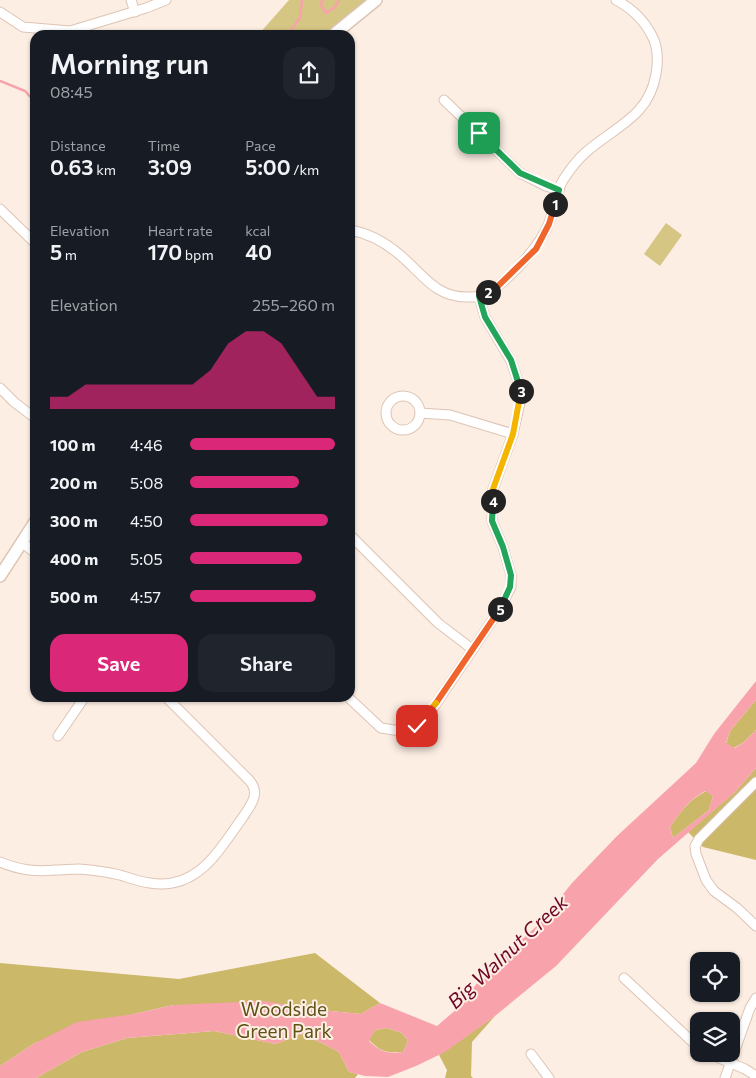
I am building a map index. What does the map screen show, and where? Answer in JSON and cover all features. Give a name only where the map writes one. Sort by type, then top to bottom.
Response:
[{"type":"main road","points":[[340,30],[376,0]]},
{"type":"main road","points":[[0,576],[30,530]]},
{"type":"street","points":[[131,0],[135,12]]},
{"type":"street","points":[[80,30],[166,0]]},
{"type":"street","points":[[355,231],[364,232],[400,254],[429,283],[443,293],[460,297],[479,296],[498,286],[536,249],[549,224],[563,180],[584,153],[627,122],[642,108],[651,93],[655,82],[657,54],[653,37],[640,17],[616,0]]},
{"type":"street","points":[[0,12],[24,28],[43,30]]},
{"type":"street","points":[[444,100],[520,173],[559,190]]},
{"type":"street","points":[[0,210],[30,238]]},
{"type":"street","points":[[353,702],[382,728],[401,731],[417,726],[431,711],[498,612],[510,587],[511,575],[503,547],[492,521],[493,489],[513,434],[522,393],[511,360],[485,317],[479,296]]},
{"type":"street","points":[[0,388],[30,414]]},
{"type":"street","points":[[420,413],[450,415],[513,434]]},
{"type":"street","points":[[355,541],[438,623],[472,650]]},
{"type":"street","points":[[22,542],[30,549]]},
{"type":"street","points":[[58,736],[81,702]]},
{"type":"street","points":[[0,862],[19,870],[53,871],[77,869],[118,875],[149,883],[165,884],[196,875],[203,869],[220,850],[254,800],[255,790],[253,784],[171,702]]},
{"type":"street","points":[[756,782],[699,839],[695,846],[696,854],[706,880],[714,891],[737,908],[756,926]]},
{"type":"street","points":[[624,978],[690,1040]]},
{"type":"street","points":[[725,1078],[750,1008],[756,998]]},
{"type":"street","points":[[531,1054],[549,1078]]},
{"type":"street","points":[[730,1063],[745,1068],[756,1076]]},
{"type":"shaded area","points":[[289,0],[370,0],[335,30],[262,30]]},
{"type":"shaded area","points":[[666,223],[682,235],[660,266],[644,254]]},
{"type":"shaded area","points":[[756,681],[756,700],[730,731],[726,743],[735,748],[756,730],[756,768],[735,792],[658,859],[556,966],[495,1016],[445,1052],[416,1066],[388,1077],[365,1076],[349,1072],[339,1052],[300,1034],[276,1044],[214,1031],[127,1038],[82,1052],[36,1078],[0,1078],[0,1066],[35,1043],[77,1022],[134,1014],[173,1005],[264,1001],[361,1014],[380,1003],[437,1026],[458,1008],[484,974],[539,924],[572,883],[617,836],[696,763],[714,734]],"holes":[[[705,791],[713,796],[709,810],[673,838],[670,827],[685,807]],[[387,1028],[402,1033],[408,1041],[403,1052],[393,1053],[384,1051],[369,1041],[375,1030]]]},
{"type":"shaded area","points":[[756,700],[756,730],[744,742],[734,748],[726,744],[730,731]]},
{"type":"shaded area","points":[[756,768],[756,860],[703,847],[688,832],[735,792]]},
{"type":"shaded area","points":[[706,791],[713,796],[709,810],[673,838],[670,827],[681,811]]},
{"type":"shaded area","points":[[315,953],[380,1003],[361,1014],[320,1010],[173,1005],[134,1014],[35,1043],[0,1066],[0,963],[179,979]]},
{"type":"shaded area","points":[[495,1016],[472,1042],[471,1076],[473,1078],[445,1078],[447,1070],[439,1055]]},
{"type":"shaded area","points":[[387,1028],[402,1033],[408,1041],[403,1052],[384,1051],[369,1040],[375,1030]]},
{"type":"shaded area","points":[[214,1031],[276,1044],[300,1034],[339,1052],[349,1072],[358,1074],[355,1078],[36,1078],[82,1052],[127,1038]]},
{"type":"waterway","points":[[291,30],[300,18],[302,0]]},
{"type":"waterway","points":[[322,0],[321,5],[326,13],[335,7],[339,0]]},
{"type":"waterway","points":[[0,81],[25,91],[30,96]]},
{"type":"route","points":[[417,726],[431,711],[498,612],[506,599],[510,587],[511,575],[503,547],[492,521],[493,489],[513,434],[522,393],[511,360],[485,317],[479,296],[498,286],[536,249],[549,224],[559,190],[546,186],[520,173],[479,133]]},
{"type":"water label","name":"Big Walnut Creek","points":[[507,951]]},
{"type":"park label","name":"Woodside Green Park","points":[[284,1019]]}]
